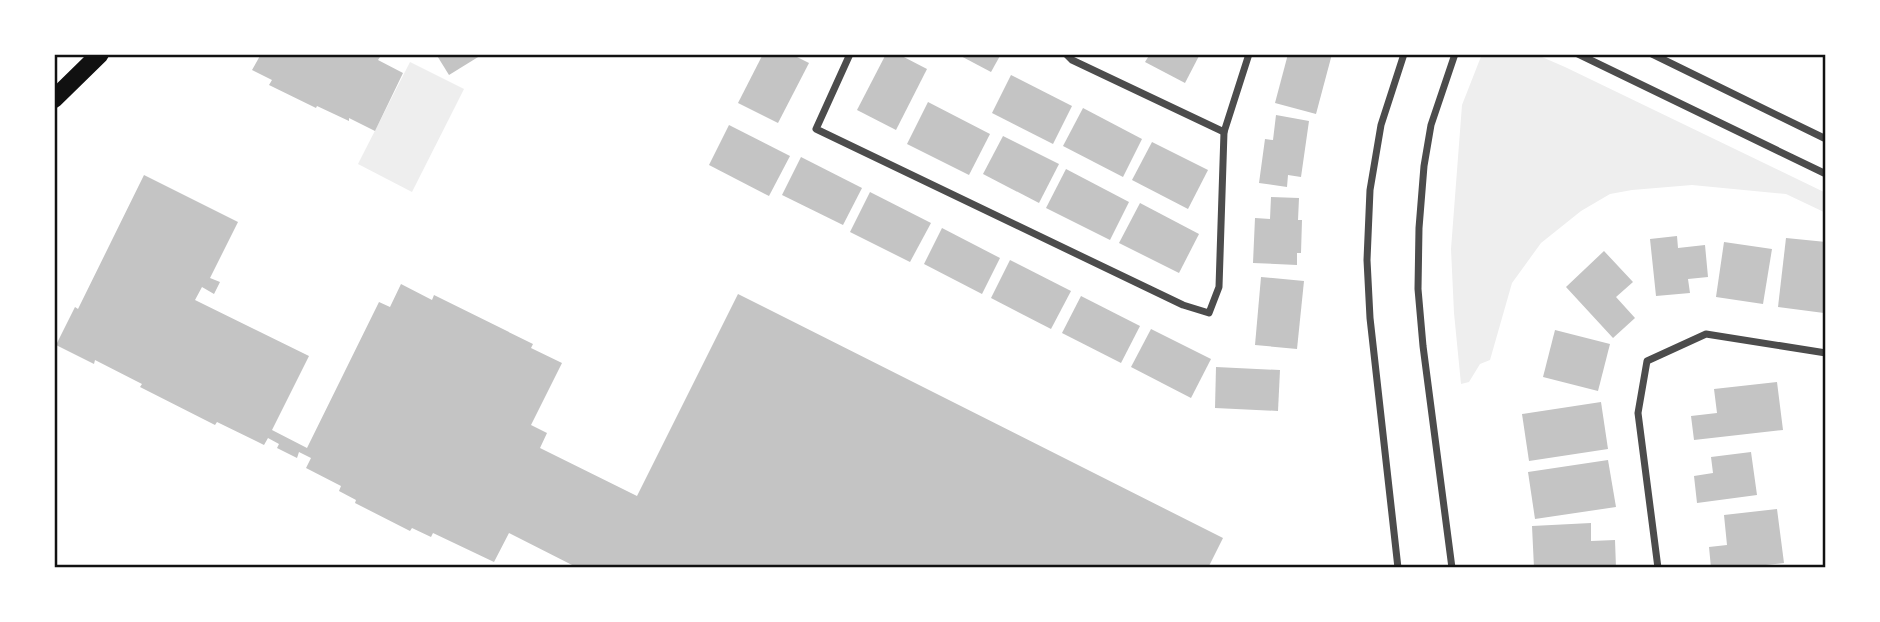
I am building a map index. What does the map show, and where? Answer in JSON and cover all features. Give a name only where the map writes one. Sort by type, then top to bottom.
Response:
[{"type":"main road","points":[[54,99],[100,54]]},
{"type":"street","points":[[850,54],[816,130],[1183,305],[1209,313],[1219,287],[1224,132],[1249,54]]},
{"type":"street","points":[[1066,54],[1072,60],[1224,132]]},
{"type":"street","points":[[1398,568],[1371,330],[1367,260],[1370,190],[1381,125],[1404,54]]},
{"type":"street","points":[[1452,568],[1418,289],[1424,166],[1431,125],[1455,54]]},
{"type":"street","points":[[1578,54],[1826,174]]},
{"type":"street","points":[[1652,54],[1826,139]]},
{"type":"street","points":[[1658,568],[1638,413],[1647,361],[1706,334],[1826,353]]},
{"type":"shaded area","points":[[1482,54],[1535,54],[1565,67],[1826,193],[1826,213],[1786,194],[1692,185],[1610,194],[1581,211],[1541,243],[1512,283],[1490,360],[1480,364],[1469,382],[1461,384],[1451,249],[1462,105]]},
{"type":"shaded area","points":[[410,62],[464,89],[412,192],[358,164]]},
{"type":"building","points":[[261,54],[375,54],[380,57],[378,60],[403,73],[375,131],[349,118],[349,121],[317,106],[316,108],[269,85],[272,80],[252,70]]},
{"type":"building","points":[[436,54],[483,54],[449,75]]},
{"type":"building","points":[[763,54],[791,54],[809,63],[778,123],[738,103]]},
{"type":"building","points":[[886,54],[898,54],[927,69],[896,130],[857,110]]},
{"type":"building","points":[[957,54],[1001,54],[991,72]]},
{"type":"building","points":[[1150,54],[1200,54],[1185,83],[1145,62]]},
{"type":"building","points":[[1288,54],[1332,54],[1316,114],[1275,103]]},
{"type":"building","points":[[1011,75],[1072,106],[1053,144],[992,113]]},
{"type":"building","points":[[928,102],[990,134],[969,175],[907,144]]},
{"type":"building","points":[[1083,108],[1142,139],[1123,177],[1063,146]]},
{"type":"building","points":[[1276,115],[1309,121],[1301,177],[1288,175],[1287,187],[1259,183],[1265,139],[1273,140]]},
{"type":"building","points":[[729,125],[790,156],[769,196],[709,165]]},
{"type":"building","points":[[1003,136],[1059,164],[1039,203],[983,174]]},
{"type":"building","points":[[1152,142],[1208,170],[1188,209],[1132,180]]},
{"type":"building","points":[[801,157],[862,188],[843,225],[782,195]]},
{"type":"building","points":[[1066,169],[1129,202],[1110,240],[1046,208]]},
{"type":"building","points":[[144,175],[238,222],[210,278],[220,282],[214,294],[202,287],[195,300],[309,356],[272,430],[307,448],[379,302],[390,307],[401,284],[432,300],[434,295],[533,344],[531,348],[562,363],[531,425],[547,433],[540,448],[637,496],[738,294],[1223,538],[1208,568],[578,568],[509,533],[494,562],[433,533],[431,537],[412,528],[410,531],[355,503],[356,500],[339,491],[341,486],[306,468],[311,458],[299,452],[297,458],[277,448],[279,444],[268,438],[264,445],[217,422],[215,425],[140,387],[142,384],[95,360],[94,364],[56,345],[75,307],[78,309]]},
{"type":"building","points":[[870,192],[931,223],[910,262],[850,232]]},
{"type":"building","points":[[1271,197],[1299,198],[1298,220],[1302,220],[1301,253],[1297,253],[1297,265],[1253,263],[1255,218],[1270,219]]},
{"type":"building","points":[[1140,203],[1199,234],[1179,273],[1119,243]]},
{"type":"building","points":[[942,228],[1000,258],[982,294],[924,264]]},
{"type":"building","points":[[1677,236],[1678,248],[1705,245],[1708,277],[1688,279],[1690,293],[1656,296],[1650,239]]},
{"type":"building","points":[[1786,238],[1826,242],[1824,313],[1778,307]]},
{"type":"building","points":[[1724,242],[1772,249],[1763,304],[1716,297]]},
{"type":"building","points":[[1604,251],[1633,282],[1616,297],[1635,318],[1613,338],[1566,287]]},
{"type":"building","points":[[1010,260],[1071,291],[1051,329],[991,298]]},
{"type":"building","points":[[1261,277],[1304,281],[1297,349],[1255,345]]},
{"type":"building","points":[[1081,296],[1140,326],[1121,363],[1062,333]]},
{"type":"building","points":[[1151,329],[1211,359],[1191,398],[1131,367]]},
{"type":"building","points":[[1555,330],[1610,344],[1598,391],[1543,377]]},
{"type":"building","points":[[1216,367],[1280,370],[1278,411],[1215,408]]},
{"type":"building","points":[[1777,382],[1783,430],[1694,440],[1691,416],[1717,413],[1714,389]]},
{"type":"building","points":[[1601,402],[1608,449],[1529,461],[1522,414]]},
{"type":"building","points":[[1751,452],[1757,495],[1697,503],[1694,476],[1713,473],[1711,457]]},
{"type":"building","points":[[1608,460],[1616,507],[1535,519],[1528,472]]},
{"type":"building","points":[[1777,509],[1784,563],[1711,568],[1709,547],[1727,545],[1724,515]]},
{"type":"building","points":[[1591,523],[1591,541],[1615,540],[1616,568],[1534,568],[1532,526]]}]
